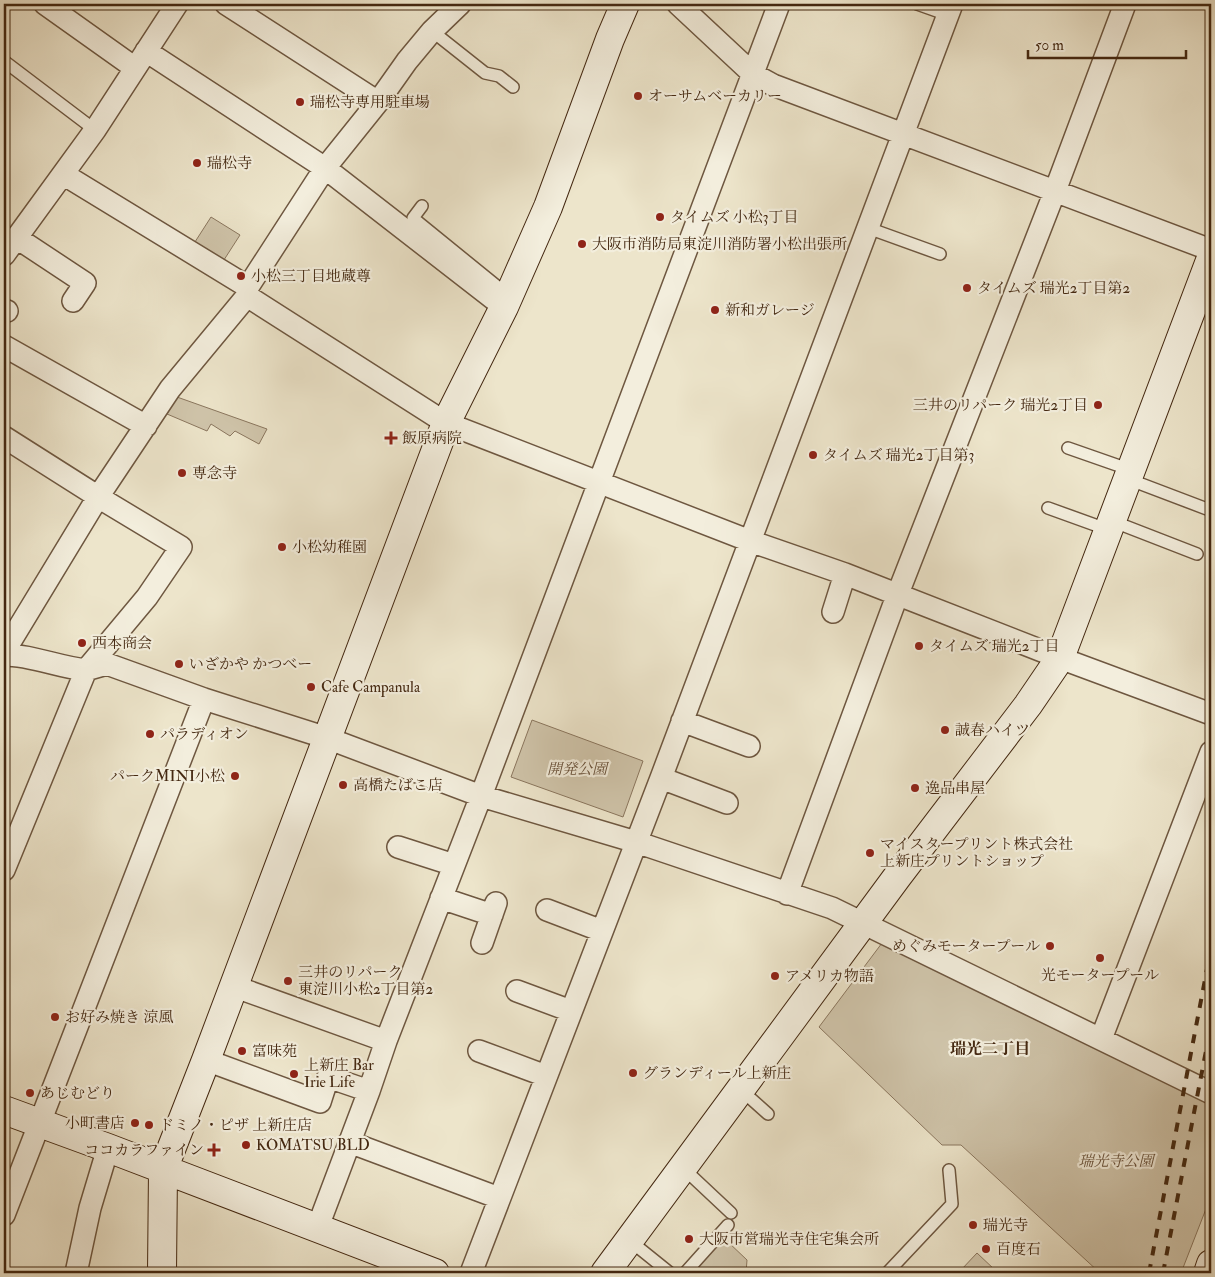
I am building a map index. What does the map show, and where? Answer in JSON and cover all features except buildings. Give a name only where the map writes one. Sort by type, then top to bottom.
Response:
[{"type":"street","points":[[45,4],[325,168],[507,302]]},
{"type":"street","points":[[226,4],[378,102]]},
{"type":"street","points":[[460,4],[407,61],[378,102],[325,168],[248,292],[170,389],[98,497],[4,653],[86,670],[106,664],[204,699],[327,738],[481,796],[636,842],[832,908],[1211,1093]]},
{"type":"street","points":[[162,1273],[163,1170],[446,423],[507,302],[548,207],[610,39],[625,4]]},
{"type":"street","points":[[678,4],[753,74],[773,85],[1211,250]]},
{"type":"street","points":[[317,1229],[386,1041],[481,796],[779,4]]},
{"type":"street","points":[[787,894],[897,596],[1055,190],[1125,4]]},
{"type":"street","points":[[4,255],[95,130],[141,60],[171,6]]},
{"type":"street","points":[[471,1273],[682,721],[950,9]]},
{"type":"street","points":[[63,174],[248,292],[446,423],[750,541],[845,574],[897,596],[1211,714]]},
{"type":"street","points":[[16,238],[85,283],[73,301]]},
{"type":"street","points":[[605,1273],[740,1089],[1028,705],[1060,658],[1211,258]]},
{"type":"street","points":[[4,346],[146,426]]},
{"type":"street","points":[[4,437],[181,547],[147,597],[86,670],[4,870]]},
{"type":"street","points":[[833,612],[845,574]]},
{"type":"street","points":[[4,1215],[204,699]]},
{"type":"street","points":[[682,721],[749,746]]},
{"type":"street","points":[[1101,1039],[1211,752]]},
{"type":"street","points":[[660,778],[728,803]]},
{"type":"street","points":[[398,847],[454,865]]},
{"type":"street","points":[[441,898],[494,909],[482,943]]},
{"type":"street","points":[[547,910],[602,931]]},
{"type":"street","points":[[233,986],[386,1041]]},
{"type":"street","points":[[517,991],[571,1012]]},
{"type":"street","points":[[479,1051],[546,1076]]},
{"type":"street","points":[[206,1060],[320,1102],[328,1077],[369,1091]]},
{"type":"street","points":[[4,1110],[435,1273]]},
{"type":"street","points":[[349,1142],[499,1198]]},
{"type":"street","points":[[76,1273],[90,1208],[108,1148]]},
{"type":"street","points":[[1208,1273],[1211,1264]]},
{"type":"lane","points":[[917,4],[950,9]]},
{"type":"lane","points":[[432,32],[485,73],[499,76],[513,87]]},
{"type":"lane","points":[[4,61],[95,130]]},
{"type":"lane","points":[[422,206],[413,218],[507,302]]},
{"type":"lane","points":[[868,228],[940,254]]},
{"type":"lane","points":[[1068,448],[1207,509]]},
{"type":"lane","points":[[1048,508],[1110,525],[1197,554]]},
{"type":"lane","points":[[740,1089],[768,1114]]},
{"type":"lane","points":[[682,1167],[732,1213]]},
{"type":"lane","points":[[887,1273],[952,1204],[949,1170]]},
{"type":"lane","points":[[685,1273],[728,1226]]},
{"type":"lane","points":[[629,1240],[670,1273]]},
{"type":"green space","points":[[211,217],[240,235],[222,263],[193,245]]},
{"type":"green space","points":[[177,397],[267,429],[259,444],[235,431],[230,436],[211,424],[207,431],[167,414]]},
{"type":"green space","name":"開発公園","points":[[532,720],[643,761],[623,817],[511,777]]},
{"type":"green space","name":"瑞光寺公園","points":[[882,943],[1211,1105],[1211,1196],[1181,1273],[1100,1273],[961,1145],[942,1145],[819,1027]]},
{"type":"green space","points":[[727,1241],[747,1260],[746,1273],[702,1273],[696,1269],[721,1242]]},
{"type":"green space","points":[[977,1253],[995,1270],[992,1273],[965,1273],[961,1270]]},
{"type":"railway","points":[[1149,1273],[1211,948]]},
{"type":"railway","points":[[1163,1273],[1211,1025]]},
{"type":"place","name":"オーサムベーカリー","points":[[638,96]]},
{"type":"place","name":"瑞松寺専用駐車場","points":[[300,102]]},
{"type":"place","name":"瑞松寺","points":[[197,163]]},
{"type":"place","name":"タイムズ 小松3丁目","points":[[660,217]]},
{"type":"place","name":"大阪市消防局東淀川消防署小松出張所","points":[[582,244]]},
{"type":"place","name":"小松三丁目地蔵尊","points":[[241,276]]},
{"type":"place","name":"タイムズ 瑞光2丁目第2","points":[[967,288]]},
{"type":"place","name":"新和ガレージ","points":[[715,310]]},
{"type":"place","name":"三井のリパーク 瑞光2丁目","points":[[1098,405]]},
{"type":"place","name":"飯原病院","points":[[391,438]]},
{"type":"place","name":"タイムズ 瑞光2丁目第3","points":[[813,455]]},
{"type":"place","name":"専念寺","points":[[182,473]]},
{"type":"place","name":"小松幼稚園","points":[[282,547]]},
{"type":"place","name":"西本商会","points":[[82,643]]},
{"type":"place","name":"タイムズ 瑞光2丁目","points":[[919,646]]},
{"type":"place","name":"いざかや かつべー","points":[[179,664]]},
{"type":"place","name":"Cafe Campanula","points":[[311,687]]},
{"type":"place","name":"誠春ハイツ","points":[[945,730]]},
{"type":"place","name":"パラディオン","points":[[150,734]]},
{"type":"place","name":"パークMINI小松","points":[[235,776]]},
{"type":"place","name":"高橋たばこ店","points":[[343,785]]},
{"type":"place","name":"逸品串屋","points":[[915,788]]},
{"type":"place","name":"マイスタープリント株式会社 上新庄プリントショップ","points":[[870,853]]},
{"type":"place","name":"めぐみモータープール","points":[[1050,946]]},
{"type":"place","name":"光モータープール","points":[[1100,958]]},
{"type":"place","name":"アメリカ物語","points":[[775,976]]},
{"type":"place","name":"三井のリパーク 東淀川小松2丁目第2","points":[[288,981]]},
{"type":"place","name":"お好み焼き 涼風","points":[[55,1017]]},
{"type":"place","name":"富味苑","points":[[242,1051]]},
{"type":"place","name":"グランディール上新庄","points":[[633,1073]]},
{"type":"place","name":"上新庄 Bar Irie Life","points":[[294,1074]]},
{"type":"place","name":"あじむどり","points":[[30,1093]]},
{"type":"place","name":"小町書店","points":[[135,1123]]},
{"type":"place","name":"ドミノ・ピザ 上新庄店","points":[[149,1125]]},
{"type":"place","name":"KOMATSU BLD","points":[[246,1145]]},
{"type":"place","name":"ココカラファイン","points":[[214,1150]]},
{"type":"place","name":"瑞光寺","points":[[973,1225]]},
{"type":"place","name":"大阪市営瑞光寺住宅集会所","points":[[689,1239]]},
{"type":"place","name":"百度石","points":[[986,1249]]},
{"type":"district","name":"瑞光二丁目","points":[[990,1048]]}]
